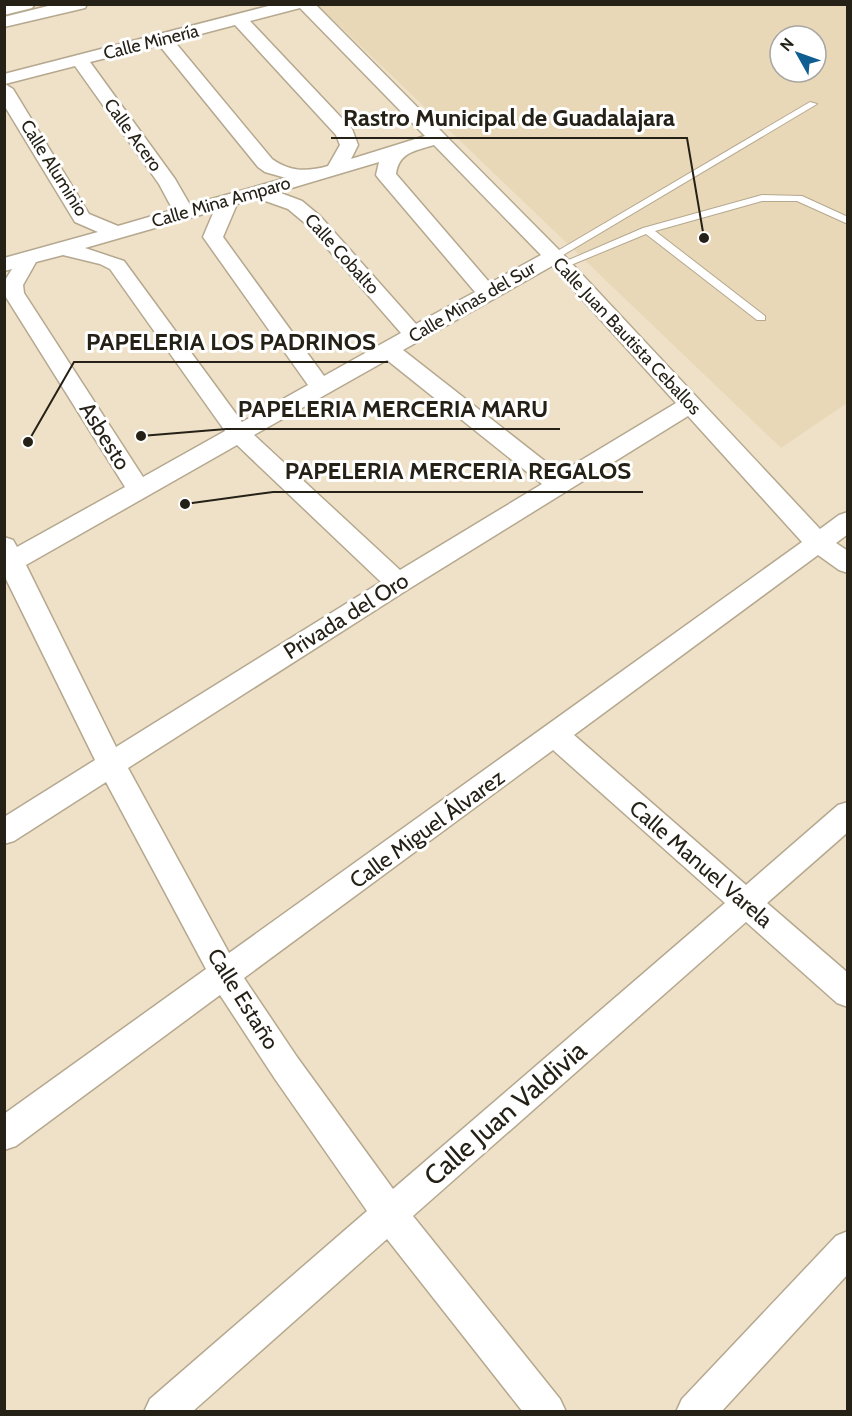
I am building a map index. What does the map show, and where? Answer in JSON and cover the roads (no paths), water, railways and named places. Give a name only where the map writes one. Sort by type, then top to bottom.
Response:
[{"type":"main road","points":[[4,9],[25,4]]},
{"type":"street","points":[[4,22],[79,4]]},
{"type":"street","name":"Calle Minería","points":[[4,79],[240,21],[298,4]]},
{"type":"street","name":"Calle Juan Bautista Ceballos","points":[[305,4],[558,260],[818,542],[848,564]]},
{"type":"street","points":[[240,21],[345,133],[349,145],[335,170]]},
{"type":"street","name":"Calle Cobalto","points":[[163,39],[265,163],[272,168],[308,178]]},
{"type":"street","name":"Calle Acero","points":[[79,60],[168,183],[184,212]]},
{"type":"street","name":"Calle Aluminio","points":[[4,89],[82,218],[116,232]]},
{"type":"street","name":"Calle Mina Amparo","points":[[4,265],[308,178],[437,138]]},
{"type":"street","points":[[400,150],[388,162],[386,175],[486,292]]},
{"type":"street","name":"Calle Cobalto","points":[[258,192],[296,205],[314,220],[414,335]]},
{"type":"street","points":[[229,200],[213,231],[213,237],[321,387]]},
{"type":"street","name":"Calle Aluminio","points":[[61,248],[107,260],[117,265],[239,434],[398,584]]},
{"type":"street","name":"Asbesto","points":[[28,258],[13,285],[14,293],[139,490]]},
{"type":"street","name":"Calle Minas del Sur","points":[[7,558],[139,490],[486,292],[558,260]]},
{"type":"street","points":[[387,350],[559,485]]},
{"type":"street","name":"Privada del Oro","points":[[4,832],[398,584],[691,404]]},
{"type":"street","name":"Calle Miguel Álvarez","points":[[4,1134],[848,521]]},
{"type":"street","name":"Calle Estaño","points":[[7,558],[111,764],[225,975],[286,1068],[390,1214],[547,1412]]},
{"type":"street","name":"Calle Manuel Varela","points":[[555,735],[848,993]]},
{"type":"street","name":"Calle Juan Valdivia","points":[[163,1412],[848,814]]},
{"type":"street","points":[[695,1412],[848,1248]]},
{"type":"lane","name":"Calle Minas del Sur","points":[[558,260],[813,104]]},
{"type":"lane","points":[[558,260],[647,230],[762,198],[799,198],[848,221]]},
{"type":"lane","points":[[647,230],[760,318]]},
{"type":"place","name":"Rastro Municipal de Guadalajara","points":[[704,238]]},
{"type":"place","name":"PAPELERIA MERCERIA MARU","points":[[141,436]]},
{"type":"place","name":"PAPELERIA LOS PADRINOS","points":[[28,442]]},
{"type":"place","name":"PAPELERIA MERCERIA REGALOS","points":[[185,504]]}]
